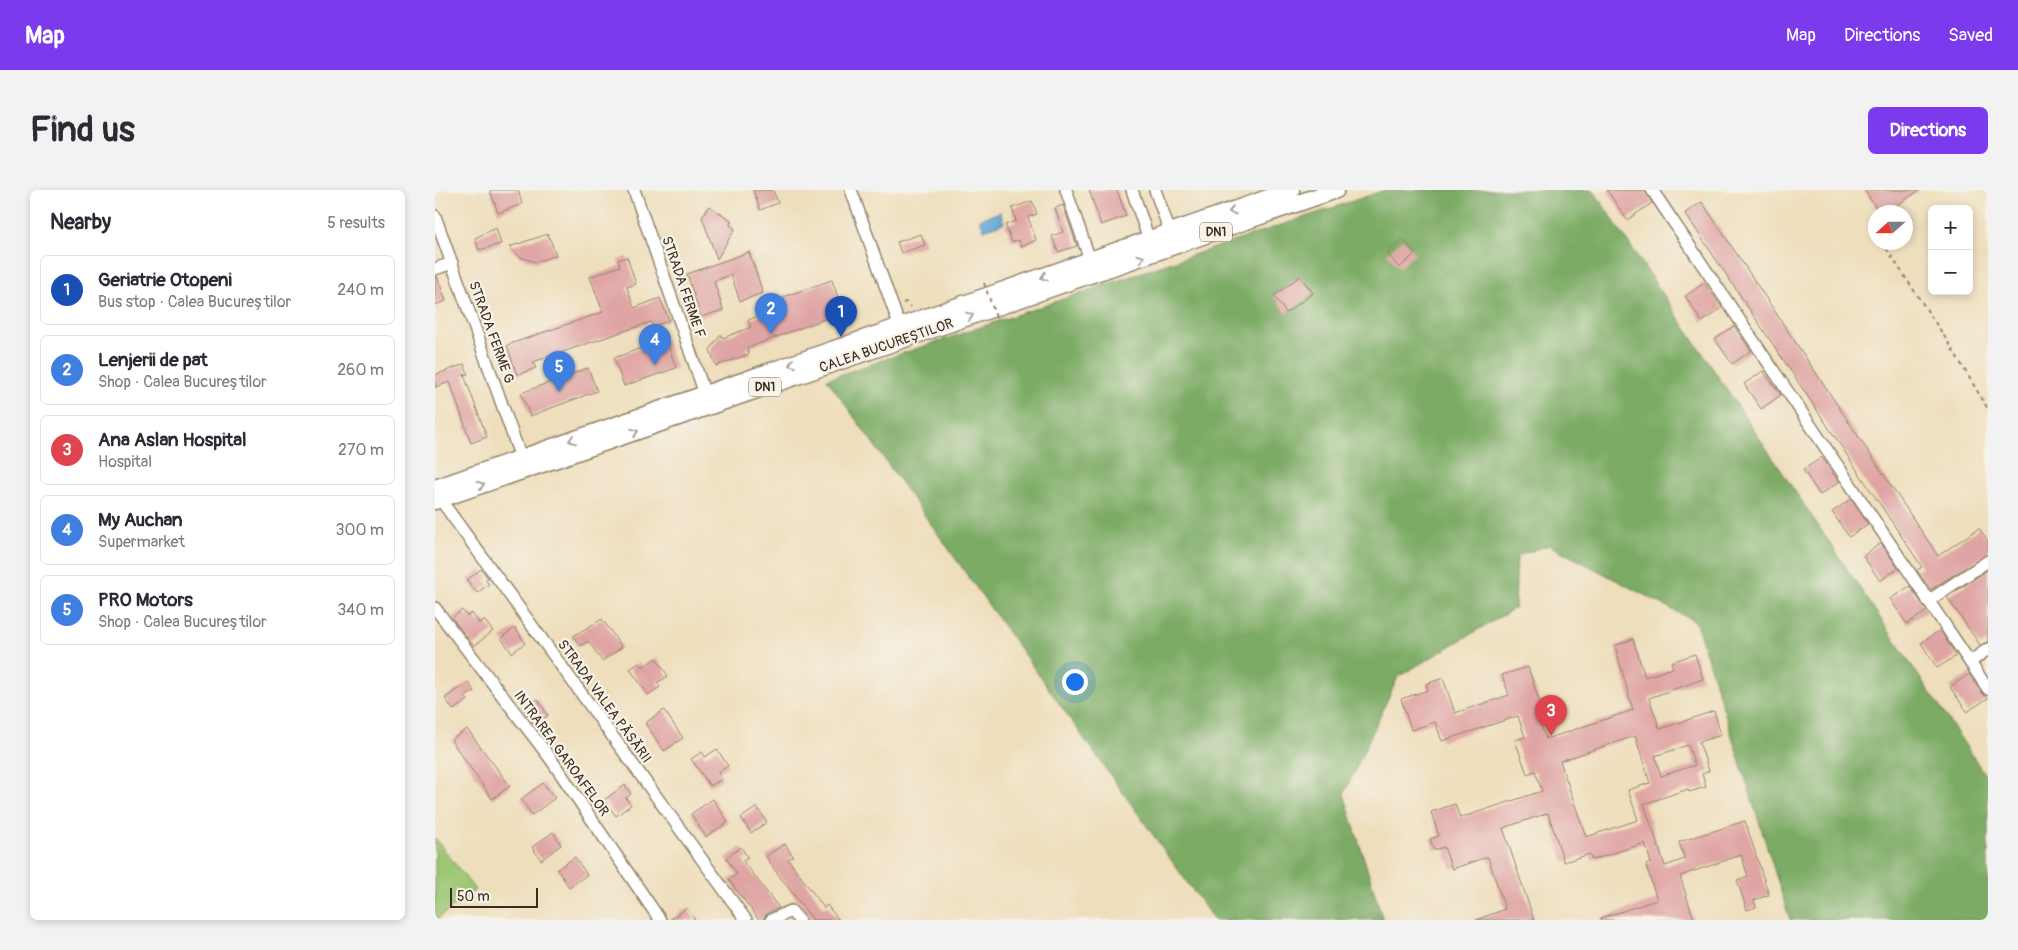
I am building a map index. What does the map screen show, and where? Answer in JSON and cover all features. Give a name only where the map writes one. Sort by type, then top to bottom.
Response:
[{"type":"highway","name":"CALEA BUCUREȘTILOR","points":[[437,496],[1336,190]]},
{"type":"highway","name":"CALEA BUCUREȘTILOR","points":[[437,496],[521,458],[1149,240],[1281,192]]},
{"type":"street","name":"STRADA FERME F","points":[[634,190],[705,394]]},
{"type":"street","points":[[851,190],[900,327]]},
{"type":"street","points":[[1066,190],[1090,260]]},
{"type":"street","points":[[1132,190],[1149,240]]},
{"type":"street","points":[[1155,190],[1170,232]]},
{"type":"street","points":[[1651,190],[1988,689]]},
{"type":"street","name":"STRADA FERME G","points":[[435,216],[521,458]]},
{"type":"street","points":[[435,269],[452,263]]},
{"type":"street","name":"STRADA VALEA PĂSĂRII","points":[[437,496],[746,920]]},
{"type":"street","points":[[1929,601],[1988,561]]},
{"type":"street","name":"INTRAREA GAROAFELOR","points":[[435,608],[550,758],[660,920]]},
{"type":"street","points":[[1969,662],[1988,649]]},
{"type":"street","points":[[771,920],[791,910],[799,920]]},
{"type":"path","points":[[1887,250],[1948,342],[1988,408]]},
{"type":"path","points":[[984,283],[997,320]]},
{"type":"green space","points":[[1385,190],[1593,190],[1988,779],[1988,920],[1790,920],[1696,622],[1549,545],[1517,556],[1515,608],[1398,677],[1344,794],[1383,920],[1214,920],[827,379]]},
{"type":"green space","points":[[435,838],[475,890],[436,920],[435,920]]},
{"type":"water","points":[[1000,212],[1004,223],[984,230],[980,219]]},
{"type":"building","points":[[490,190],[518,190],[522,204],[498,213]]},
{"type":"building","points":[[753,190],[773,190],[778,203],[760,210]]},
{"type":"building","points":[[1089,190],[1117,190],[1126,216],[1101,225]]},
{"type":"building","points":[[1607,190],[1645,190],[1652,203],[1627,220]]},
{"type":"building","points":[[1864,190],[1920,190],[1898,205],[1874,205]]},
{"type":"building","points":[[1032,201],[1037,214],[1028,217],[1036,240],[1021,247],[1019,240],[1012,242],[1005,225],[1016,221],[1012,208]]},
{"type":"building","points":[[1702,202],[1938,556],[1979,528],[1988,541],[1988,554],[1930,590],[1917,570],[1922,567],[1685,213]]},
{"type":"building","points":[[1063,205],[1077,246],[1058,252],[1052,236],[1063,232],[1055,208]]},
{"type":"building","points":[[709,206],[731,220],[730,225],[735,229],[717,259],[702,217]]},
{"type":"building","points":[[496,228],[501,244],[479,250],[475,238]]},
{"type":"building","points":[[548,234],[556,255],[536,262],[520,257],[509,247]]},
{"type":"building","points":[[921,234],[925,245],[901,253],[897,242]]},
{"type":"building","points":[[1403,239],[1415,254],[1399,268],[1387,253]]},
{"type":"building","points":[[749,252],[763,293],[740,301],[731,275],[714,281],[723,310],[701,317],[687,274]]},
{"type":"building","points":[[627,257],[636,284],[627,287],[634,308],[660,298],[669,320],[653,327],[651,322],[533,362],[536,368],[517,375],[507,345],[603,312],[590,277],[620,266],[618,260]]},
{"type":"building","points":[[435,276],[437,276],[446,301],[435,305]]},
{"type":"building","points":[[1300,276],[1313,293],[1286,313],[1274,296]]},
{"type":"building","points":[[832,280],[843,312],[747,348],[749,354],[716,366],[710,350],[721,334],[723,338],[751,327],[748,320],[787,306],[783,297]]},
{"type":"building","points":[[1704,283],[1722,308],[1702,322],[1685,296]]},
{"type":"building","points":[[1734,326],[1751,351],[1732,364],[1715,339]]},
{"type":"building","points":[[666,339],[676,368],[624,386],[614,358]]},
{"type":"building","points":[[464,364],[468,374],[464,375],[487,437],[471,443],[450,382],[435,387],[435,375]]},
{"type":"building","points":[[588,368],[597,391],[530,416],[521,393]]},
{"type":"building","points":[[1763,371],[1781,395],[1761,409],[1744,384]]},
{"type":"building","points":[[1822,457],[1839,482],[1820,495],[1803,470]]},
{"type":"building","points":[[1851,499],[1868,524],[1849,537],[1832,512]]},
{"type":"building","points":[[1881,543],[1898,568],[1880,581],[1863,556]]},
{"type":"building","points":[[481,569],[488,578],[485,580],[489,584],[477,593],[467,580]]},
{"type":"building","points":[[1988,570],[1988,642],[1980,645],[1947,597]]},
{"type":"building","points":[[1910,586],[1927,611],[1907,624],[1890,599]]},
{"type":"building","points":[[462,610],[467,616],[472,613],[479,623],[484,620],[493,631],[474,646],[452,618]]},
{"type":"building","points":[[602,619],[622,647],[602,661],[588,641],[580,646],[573,636]]},
{"type":"building","points":[[515,628],[525,643],[512,653],[501,638]]},
{"type":"building","points":[[1940,630],[1956,656],[1937,668],[1921,643]]},
{"type":"building","points":[[1633,639],[1645,677],[1673,668],[1671,662],[1695,654],[1703,679],[1649,698],[1660,729],[1714,711],[1721,735],[1699,742],[1709,771],[1702,774],[1706,787],[1689,792],[1688,789],[1644,804],[1665,866],[1685,859],[1679,842],[1745,821],[1769,895],[1754,900],[1756,907],[1747,910],[1737,880],[1748,876],[1741,855],[1680,876],[1694,920],[1601,920],[1601,918],[1657,900],[1646,865],[1651,863],[1645,843],[1592,860],[1590,854],[1564,862],[1548,813],[1503,828],[1534,920],[1476,920],[1505,909],[1488,857],[1452,869],[1444,847],[1434,850],[1430,839],[1439,836],[1431,812],[1455,804],[1460,818],[1542,791],[1535,771],[1527,774],[1515,740],[1525,737],[1518,716],[1442,741],[1435,722],[1411,730],[1401,699],[1428,690],[1426,684],[1443,678],[1455,713],[1509,695],[1502,675],[1528,667],[1544,715],[1538,717],[1546,739],[1633,710],[1615,646]],"holes":[[[1635,736],[1650,783],[1628,790],[1638,820],[1586,837],[1560,761]],[[1688,745],[1695,765],[1661,776],[1655,756]]]},
{"type":"building","points":[[656,658],[668,676],[657,683],[660,687],[648,695],[630,669],[639,663],[643,667]]},
{"type":"building","points":[[1969,674],[1982,693],[1988,698],[1967,712],[1950,687]]},
{"type":"building","points":[[468,682],[474,691],[465,697],[468,700],[453,710],[445,698]]},
{"type":"building","points":[[538,699],[548,716],[534,724],[523,708]]},
{"type":"building","points":[[664,710],[683,738],[664,751],[645,723]]},
{"type":"building","points":[[467,729],[510,786],[492,799],[451,740]]},
{"type":"building","points":[[717,749],[728,766],[718,772],[722,779],[710,786],[691,759],[702,752],[705,757]]},
{"type":"building","points":[[543,783],[555,798],[532,815],[521,799]]},
{"type":"building","points":[[625,785],[631,794],[626,798],[631,805],[616,816],[604,800]]},
{"type":"building","points":[[713,799],[728,822],[706,837],[691,814]]},
{"type":"building","points":[[757,807],[767,822],[751,833],[741,818]]},
{"type":"building","points":[[553,832],[561,845],[541,860],[532,847]]},
{"type":"building","points":[[785,844],[793,856],[788,859],[824,908],[827,905],[839,920],[813,920],[774,869],[766,856]]},
{"type":"building","points":[[741,847],[748,858],[743,861],[779,908],[767,913],[763,920],[759,920],[729,880],[737,874],[726,858]]},
{"type":"building","points":[[575,857],[587,875],[569,887],[557,869]]},
{"type":"building","points":[[687,908],[695,920],[670,920]]},
{"type":"place","name":"Lenjerii de pat","points":[[771,334]]},
{"type":"place","name":"Geriatrie Otopeni","points":[[841,337]]},
{"type":"place","name":"My Auchan","points":[[655,365]]},
{"type":"place","name":"PRO Motors","points":[[559,392]]},
{"type":"place","name":"Ana Aslan Hospital","points":[[1551,736]]}]
